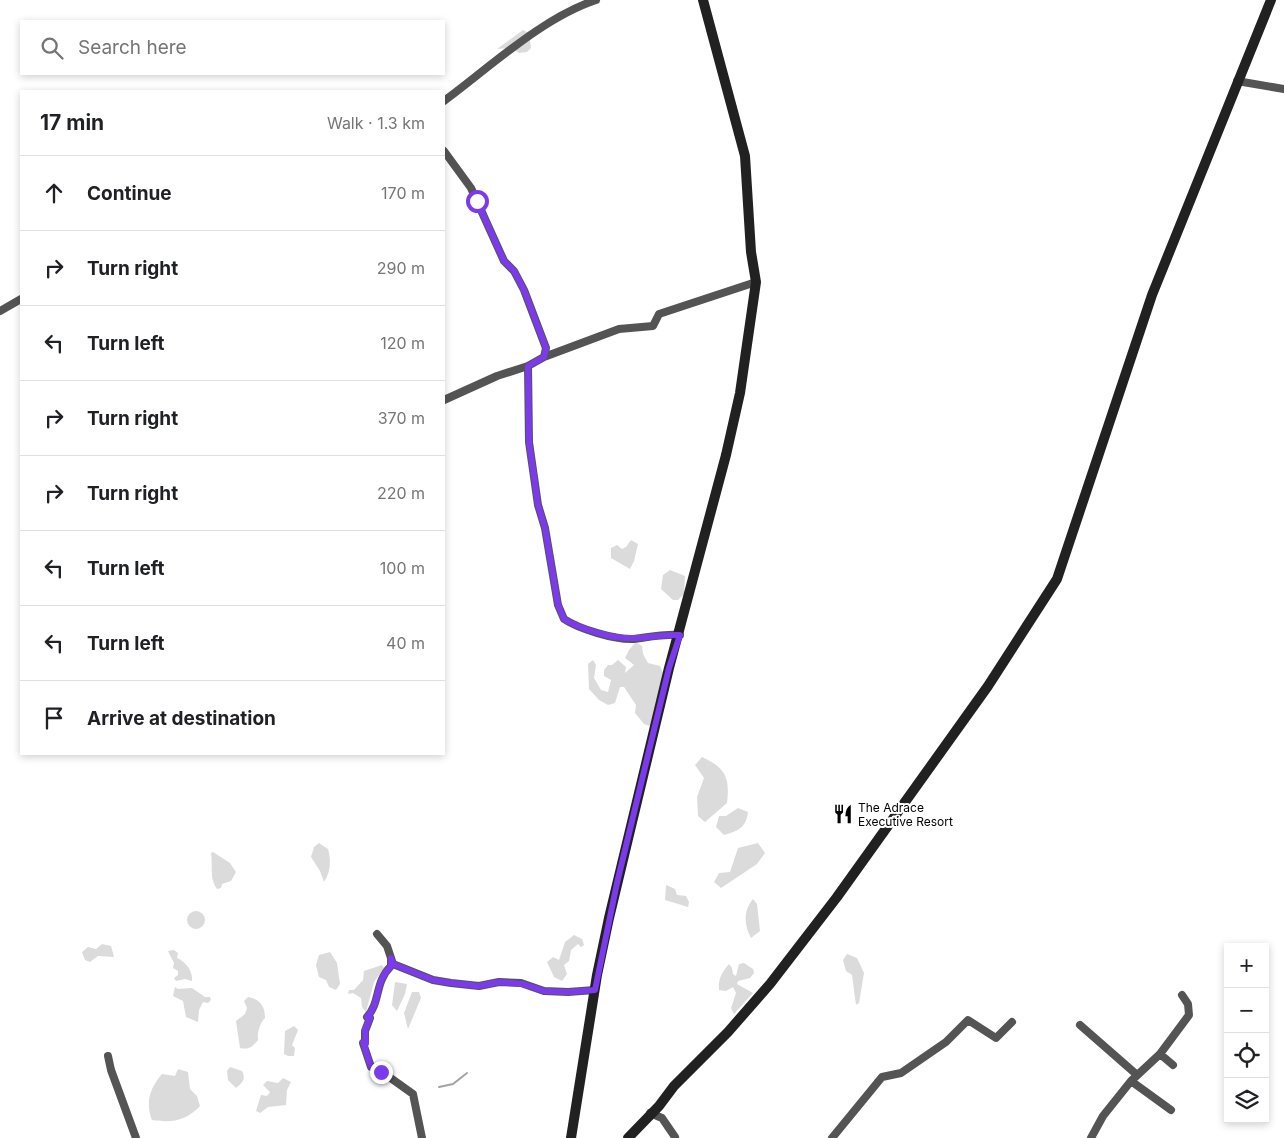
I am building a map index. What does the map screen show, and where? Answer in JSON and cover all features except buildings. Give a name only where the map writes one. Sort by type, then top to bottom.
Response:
[{"type":"street","points":[[445,99],[532,34],[575,7],[596,0]]},
{"type":"street","points":[[571,1138],[595,990],[617,883],[669,668],[680,635],[740,393],[756,282],[751,252],[745,156],[703,0]]},
{"type":"street","points":[[628,1138],[728,1032],[770,984],[837,897],[988,686],[1057,579],[1152,295],[1271,0]]},
{"type":"street","points":[[1237,81],[1284,89]]},
{"type":"street","points":[[445,152],[471,188],[504,261],[514,271],[524,290],[546,348],[544,357]]},
{"type":"street","points":[[445,400],[497,376],[528,366],[544,357],[619,329],[653,326],[659,314],[756,282]]},
{"type":"street","points":[[0,311],[20,300]]},
{"type":"street","points":[[528,366],[529,442],[538,505],[545,528],[558,605],[564,619],[594,632],[622,638],[666,634],[680,635]]},
{"type":"street","points":[[377,934],[387,946],[393,964],[433,980],[479,986],[499,982],[523,984],[544,991],[595,990]]},
{"type":"street","points":[[391,958],[391,966],[383,974],[380,982],[375,1009],[367,1017],[370,1018],[365,1030],[366,1043],[363,1042],[371,1067],[378,1069],[413,1094],[422,1138]]},
{"type":"street","points":[[1091,1138],[1103,1116],[1136,1074],[1160,1054],[1191,1012],[1182,995]]},
{"type":"street","points":[[832,1138],[882,1077],[901,1073],[946,1042],[968,1020],[996,1038],[1012,1022]]},
{"type":"street","points":[[1080,1025],[1136,1074]]},
{"type":"street","points":[[1160,1054],[1173,1065]]},
{"type":"street","points":[[108,1056],[111,1070],[136,1138]]},
{"type":"street","points":[[1131,1081],[1171,1110]]},
{"type":"street","points":[[650,1113],[662,1118],[675,1137]]},
{"type":"shaded area","points":[[523,30],[529,33],[531,48],[527,52],[519,53],[511,48],[497,49]]},
{"type":"shaded area","points":[[631,540],[638,544],[630,569],[611,558],[611,548],[617,545],[622,549]]},
{"type":"shaded area","points":[[670,570],[685,576],[684,594],[678,600],[673,600],[661,589],[663,575]]},
{"type":"shaded area","points":[[636,642],[642,646],[643,654],[648,663],[660,666],[663,673],[654,717],[650,726],[644,724],[635,713],[636,705],[624,687],[620,687],[615,703],[608,705],[599,700],[589,689],[588,664],[593,660],[596,665],[594,678],[601,690],[608,692],[611,680],[604,676],[604,670],[608,665],[612,665],[618,660],[626,667],[625,673],[634,665],[625,658]]},
{"type":"shaded area","points":[[702,757],[721,770],[725,775],[728,787],[727,803],[705,822],[698,816],[697,797],[704,778],[695,765]]},
{"type":"shaded area","points":[[738,808],[748,812],[745,822],[737,830],[724,835],[716,827],[719,816],[726,816]]},
{"type":"shaded area","points":[[319,843],[328,849],[330,857],[330,866],[324,882],[320,871],[311,857],[314,847]]},
{"type":"shaded area","points":[[758,843],[765,853],[757,864],[721,888],[714,882],[719,873],[730,872],[738,848]]},
{"type":"shaded area","points":[[213,852],[230,863],[236,872],[231,881],[222,884],[221,888],[217,889],[212,876],[211,853]]},
{"type":"shaded area","points":[[666,885],[675,889],[677,895],[686,896],[689,902],[688,907],[665,900]]},
{"type":"shaded area","points":[[753,899],[757,904],[760,931],[751,938],[747,928],[746,913]]},
{"type":"shaded area","points":[[196,911],[204,916],[205,920],[200,928],[196,929],[188,924],[187,920],[192,912]]},
{"type":"shaded area","points":[[574,935],[582,939],[584,945],[581,947],[578,944],[571,950],[569,961],[564,965],[567,974],[562,981],[554,977],[547,962],[553,957],[559,960],[565,942]]},
{"type":"shaded area","points":[[102,944],[111,946],[114,957],[98,956],[90,962],[85,960],[82,952],[88,947],[96,949]]},
{"type":"shaded area","points":[[174,950],[178,953],[177,958],[188,967],[192,981],[185,979],[176,981],[174,978],[178,975],[178,971],[173,968],[174,963],[168,951]]},
{"type":"shaded area","points":[[330,952],[337,963],[340,984],[336,990],[329,987],[326,980],[319,977],[316,965],[319,955]]},
{"type":"shaded area","points":[[847,954],[857,958],[864,973],[859,1003],[856,1005],[852,975],[846,971],[843,960]]},
{"type":"shaded area","points":[[744,963],[753,969],[754,973],[750,978],[738,981],[737,984],[753,993],[734,1014],[731,1008],[736,993],[733,987],[726,991],[719,990],[719,982],[722,973],[729,964],[733,974],[736,976],[739,964]]},
{"type":"shaded area","points":[[382,965],[384,968],[374,982],[366,1012],[362,1007],[361,998],[353,993],[348,994],[349,990],[354,990],[363,980],[364,971]]},
{"type":"shaded area","points":[[395,982],[407,984],[405,994],[397,1011],[392,1005]]},
{"type":"shaded area","points":[[175,987],[178,989],[192,988],[205,997],[210,997],[211,1000],[208,1003],[203,1002],[199,1010],[198,1022],[186,1017],[183,1001],[173,996]]},
{"type":"shaded area","points":[[412,992],[419,992],[421,998],[408,1029],[404,1013]]},
{"type":"shaded area","points":[[248,997],[256,999],[261,1004],[265,1018],[259,1028],[258,1040],[250,1047],[243,1049],[240,1048],[236,1021],[245,1014],[247,1008],[244,1001]]},
{"type":"shaded area","points":[[294,1026],[298,1030],[292,1045],[295,1048],[294,1056],[288,1056],[284,1054],[285,1031]]},
{"type":"shaded area","points":[[230,1067],[242,1071],[244,1076],[236,1088],[228,1080],[227,1071]]},
{"type":"shaded area","points":[[178,1069],[188,1072],[190,1089],[197,1096],[200,1106],[189,1115],[178,1120],[152,1120],[149,1101],[154,1085],[162,1074],[175,1076]]},
{"type":"shaded area","points":[[283,1078],[291,1082],[287,1090],[286,1105],[268,1107],[260,1113],[256,1111],[261,1095],[267,1096],[270,1092],[263,1085],[267,1081],[278,1083]]},
{"type":"waterway","points":[[439,1087],[453,1084],[467,1073]]},
{"type":"place","name":"The Adrace Executive Resort","points":[[843,814]]},
{"type":"route","points":[[381,1072],[371,1067],[363,1042],[366,1043],[365,1030],[370,1018],[367,1017],[375,1009],[375,998],[380,982],[383,974],[391,966],[391,958],[393,964],[406,970],[433,980],[452,983],[479,986],[499,982],[523,984],[544,991],[595,990],[617,883],[669,668],[680,635],[666,634],[634,638],[607,636],[564,619],[558,605],[545,528],[538,505],[529,442],[528,366],[544,357],[546,348],[524,290],[514,271],[504,261],[477,201]]}]
